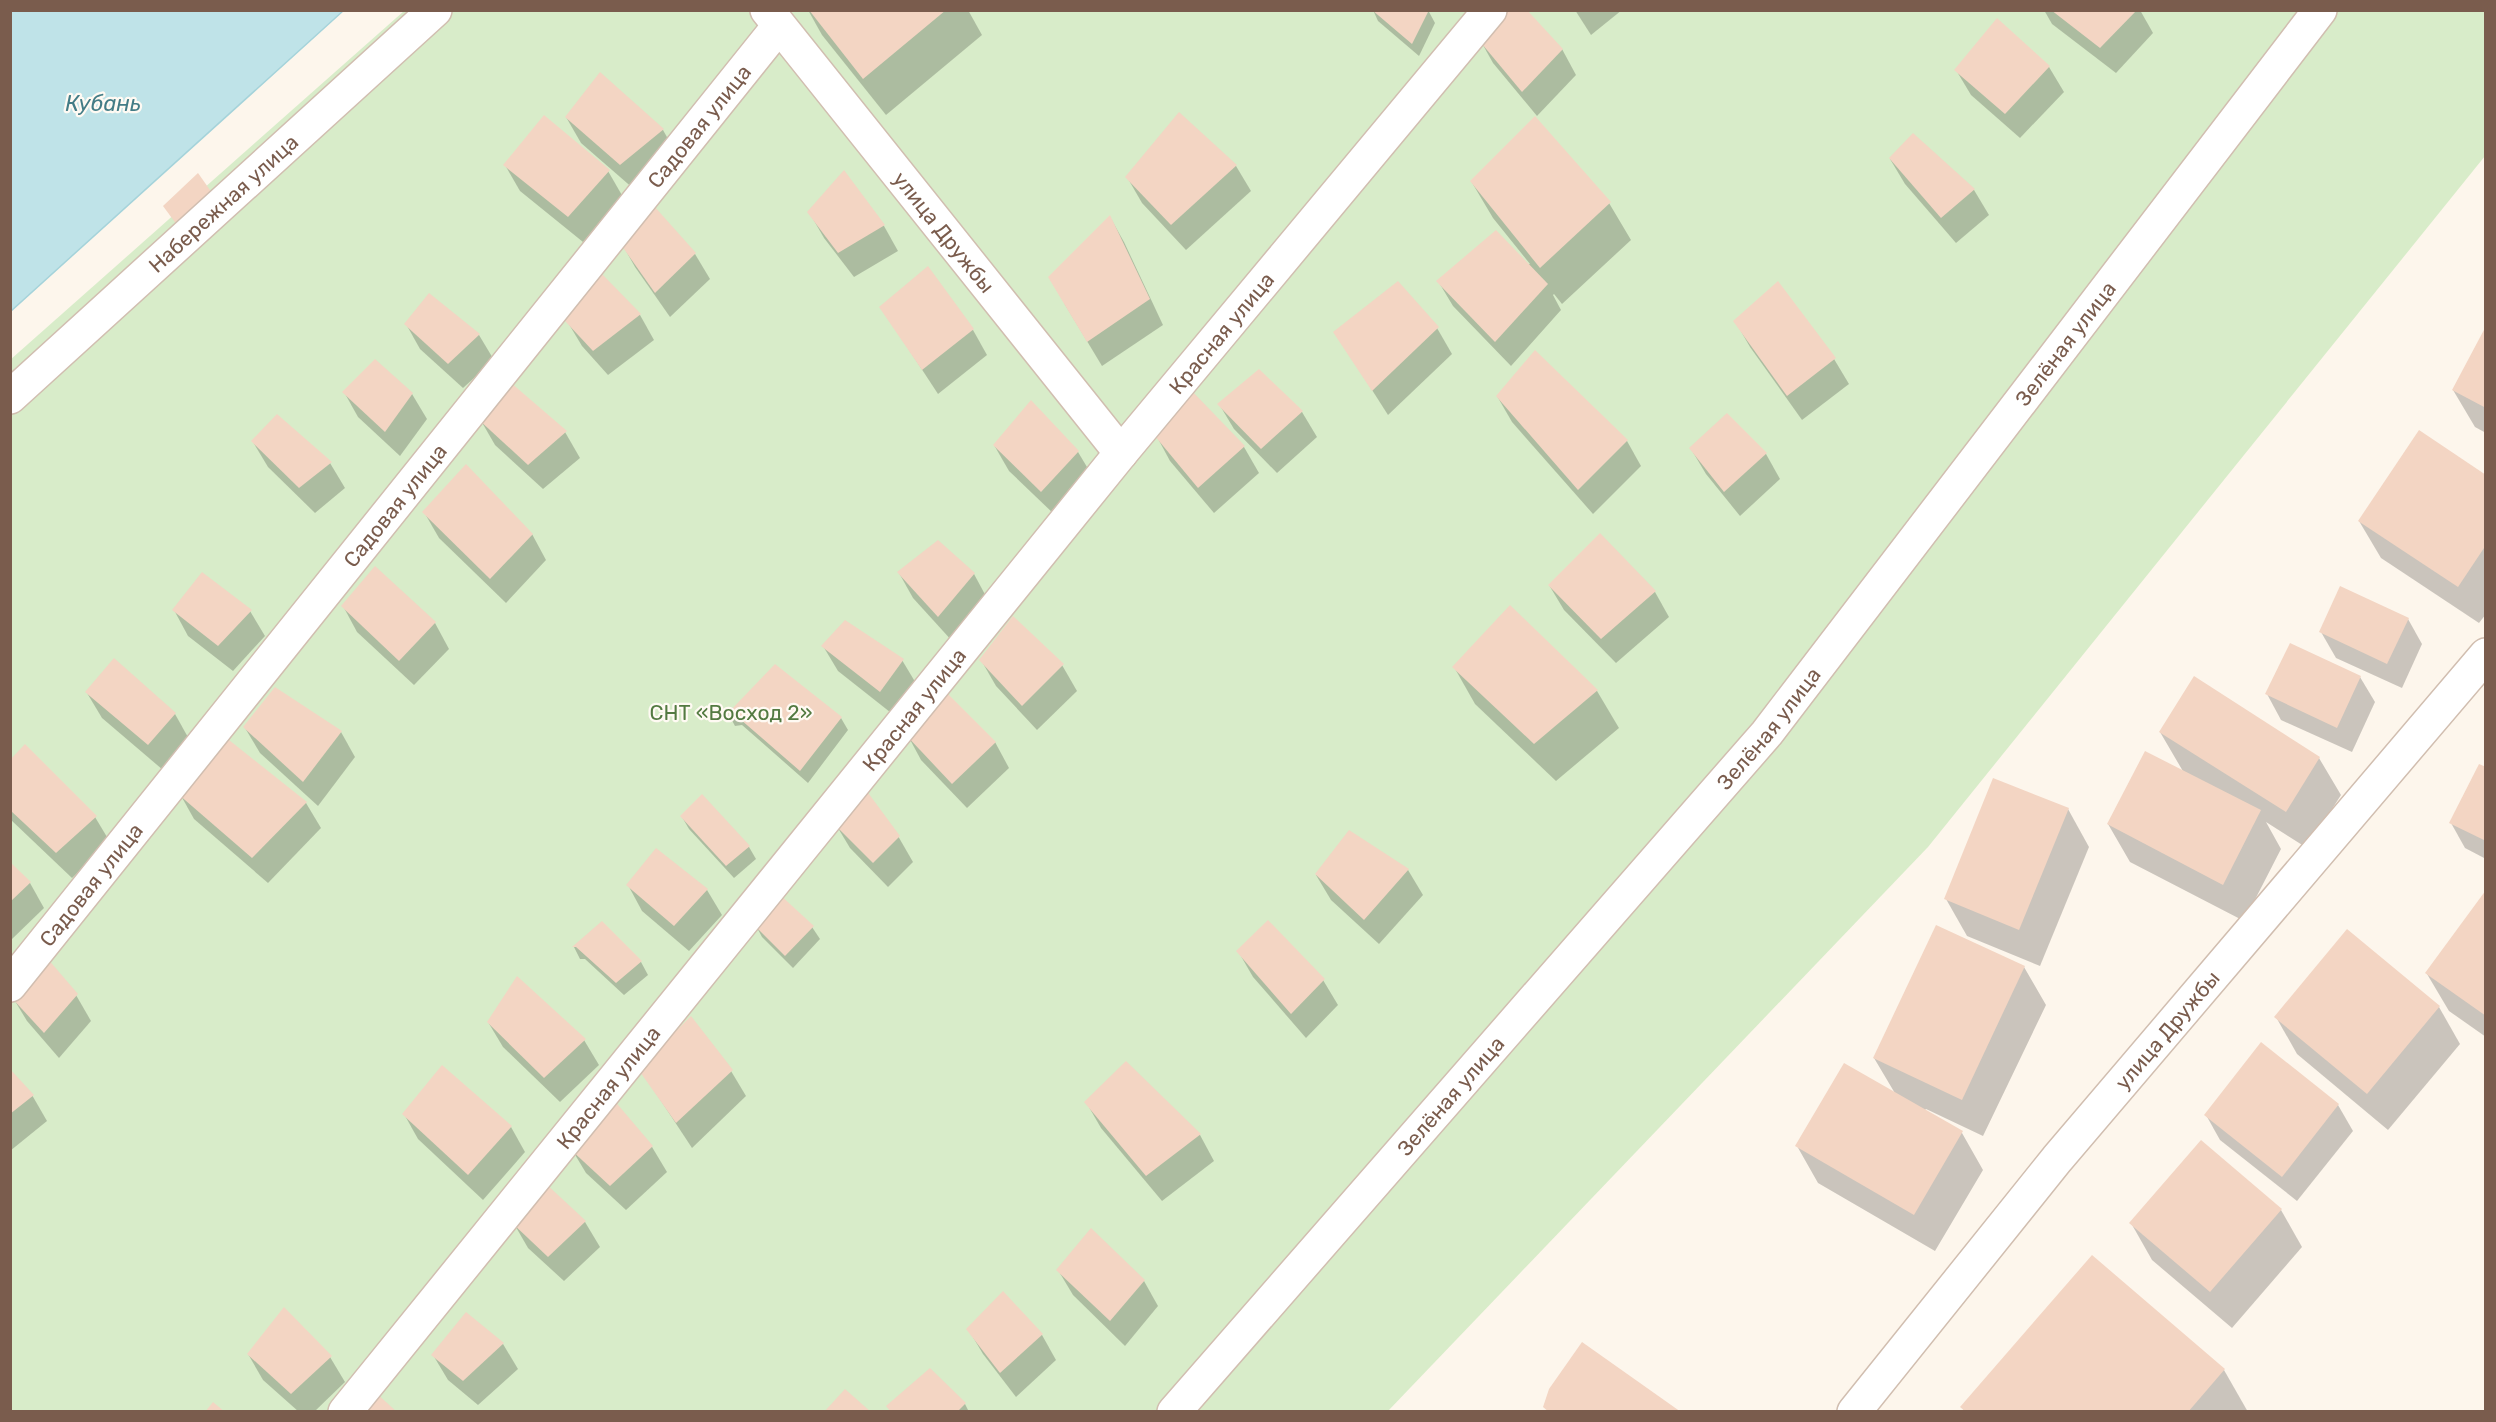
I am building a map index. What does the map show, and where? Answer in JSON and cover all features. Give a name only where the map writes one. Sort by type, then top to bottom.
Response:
[{"type":"street","name":"Набережная улица","points":[[10,397],[435,10]]},
{"type":"street","name":"Красная улица","points":[[345,1412],[1121,453],[1490,10]]},
{"type":"street","name":"Зелёная улица","points":[[1174,1412],[1767,733],[2320,10]]},
{"type":"street","name":"улица Дружбы","points":[[773,18],[1121,453]]},
{"type":"street","name":"Садовая улица","points":[[10,985],[773,18]]},
{"type":"street","name":"улица Дружбы","points":[[1854,1412],[2057,1159],[2486,655]]},
{"type":"green space","name":"СНТ «Восход 2»","points":[[404,11],[2485,11],[2485,156],[1928,847],[1388,1411],[11,1411],[10,360]]},
{"type":"water","name":"Кубань","points":[[11,10],[343,10],[343,11],[11,311]]},
{"type":"building","points":[[809,10],[946,10],[863,79]]},
{"type":"building","points":[[1372,10],[1429,10],[1412,44]]},
{"type":"building","points":[[1500,10],[1527,10],[1563,49],[1522,92],[1477,38]]},
{"type":"building","points":[[2051,10],[2137,10],[2100,48]]},
{"type":"building","points":[[1997,18],[2050,66],[2005,114],[1954,70]]},
{"type":"building","points":[[600,72],[664,129],[620,165],[565,117]]},
{"type":"building","points":[[1179,112],[1237,165],[1171,225],[1125,177]]},
{"type":"building","points":[[544,115],[610,170],[568,217],[503,165]]},
{"type":"building","points":[[1535,116],[1611,202],[1540,268],[1470,181]]},
{"type":"building","points":[[1913,133],[1975,189],[1941,218],[1889,158]]},
{"type":"building","points":[[844,170],[885,225],[838,253],[807,212]]},
{"type":"building","points":[[198,173],[217,200],[180,229],[163,206]]},
{"type":"building","points":[[654,206],[696,253],[655,293],[619,242]]},
{"type":"building","points":[[1110,215],[1150,299],[1087,342],[1048,277]]},
{"type":"building","points":[[1496,230],[1548,284],[1495,342],[1436,281]]},
{"type":"building","points":[[928,266],[974,329],[922,370],[879,307]]},
{"type":"building","points":[[602,274],[641,314],[593,351],[565,321]]},
{"type":"building","points":[[1398,281],[1439,327],[1372,391],[1333,332]]},
{"type":"building","points":[[1778,281],[1836,358],[1787,396],[1733,321]]},
{"type":"building","points":[[429,293],[480,334],[448,364],[404,324]]},
{"type":"building","points":[[2486,326],[2486,408],[2452,390]]},
{"type":"building","points":[[1535,350],[1628,440],[1578,490],[1496,396]]},
{"type":"building","points":[[375,359],[413,393],[385,432],[342,392]]},
{"type":"building","points":[[1259,369],[1303,411],[1261,449],[1217,404]]},
{"type":"building","points":[[510,382],[567,431],[528,465],[478,419]]},
{"type":"building","points":[[1190,389],[1245,446],[1198,488],[1154,435]]},
{"type":"building","points":[[1031,400],[1079,451],[1041,492],[993,445]]},
{"type":"building","points":[[1727,413],[1767,453],[1724,492],[1689,448]]},
{"type":"building","points":[[277,414],[332,462],[299,488],[251,441]]},
{"type":"building","points":[[2419,430],[2486,475],[2486,545],[2458,587],[2358,521]]},
{"type":"building","points":[[466,464],[533,534],[490,579],[422,512]]},
{"type":"building","points":[[1600,533],[1656,591],[1601,639],[1548,585]]},
{"type":"building","points":[[938,540],[975,573],[938,617],[897,572]]},
{"type":"building","points":[[375,566],[436,622],[399,661],[341,606]]},
{"type":"building","points":[[202,572],[252,610],[218,646],[172,610]]},
{"type":"building","points":[[2340,586],[2409,618],[2387,664],[2319,632]]},
{"type":"building","points":[[1510,605],[1598,690],[1534,744],[1452,667]]},
{"type":"building","points":[[1013,616],[1064,664],[1022,706],[979,660]]},
{"type":"building","points":[[845,620],[904,659],[880,692],[821,646]]},
{"type":"building","points":[[2290,643],[2361,676],[2337,728],[2265,694]]},
{"type":"building","points":[[114,658],[176,713],[148,745],[85,692]]},
{"type":"building","points":[[775,664],[842,717],[800,771],[733,713],[727,714]]},
{"type":"building","points":[[2194,676],[2320,757],[2286,812],[2159,732]]},
{"type":"building","points":[[275,687],[342,731],[303,782],[243,727]]},
{"type":"building","points":[[945,691],[996,742],[952,784],[905,734]]},
{"type":"building","points":[[224,736],[307,802],[252,858],[178,794]]},
{"type":"building","points":[[25,744],[97,816],[56,853],[10,810],[10,760]]},
{"type":"building","points":[[2145,751],[2261,810],[2223,885],[2107,824]]},
{"type":"building","points":[[2479,764],[2486,767],[2486,841],[2449,823]]},
{"type":"building","points":[[1993,778],[2069,808],[2019,930],[1944,899]]},
{"type":"building","points":[[866,790],[900,836],[873,863],[833,823]]},
{"type":"building","points":[[702,794],[750,846],[726,866],[680,816]]},
{"type":"building","points":[[1349,830],[1409,869],[1364,920],[1315,874]]},
{"type":"building","points":[[656,848],[708,889],[674,926],[626,885]]},
{"type":"building","points":[[10,862],[31,882],[10,902]]},
{"type":"building","points":[[2486,890],[2486,1016],[2425,973]]},
{"type":"building","points":[[778,893],[814,926],[785,956],[753,924]]},
{"type":"building","points":[[1268,920],[1325,979],[1291,1014],[1236,951]]},
{"type":"building","points":[[602,921],[642,961],[616,983],[576,947],[572,947]]},
{"type":"building","points":[[1936,925],[2025,966],[1962,1100],[1873,1058]]},
{"type":"building","points":[[2347,929],[2440,1006],[2367,1094],[2274,1017]]},
{"type":"building","points":[[47,958],[78,994],[44,1033],[10,996]]},
{"type":"building","points":[[517,976],[586,1039],[544,1078],[487,1022]]},
{"type":"building","points":[[691,1016],[733,1070],[676,1123],[638,1069]]},
{"type":"building","points":[[2261,1042],[2339,1104],[2282,1177],[2204,1115]]},
{"type":"building","points":[[1126,1061],[1201,1134],[1146,1176],[1084,1102]]},
{"type":"building","points":[[1844,1063],[1963,1131],[1914,1215],[1795,1146]]},
{"type":"building","points":[[442,1065],[512,1126],[468,1175],[402,1114]]},
{"type":"building","points":[[10,1069],[34,1095],[10,1114]]},
{"type":"building","points":[[613,1099],[653,1146],[610,1186],[569,1148]]},
{"type":"building","points":[[2201,1140],[2282,1209],[2210,1292],[2129,1223]]},
{"type":"building","points":[[544,1182],[586,1221],[548,1257],[511,1222]]},
{"type":"building","points":[[1091,1228],[1145,1280],[1110,1321],[1056,1270]]},
{"type":"building","points":[[2092,1255],[2225,1369],[2188,1412],[1966,1412],[1960,1407]]},
{"type":"building","points":[[1003,1291],[1043,1334],[1000,1373],[966,1329]]},
{"type":"building","points":[[284,1307],[332,1356],[291,1394],[247,1354]]},
{"type":"building","points":[[466,1312],[504,1343],[463,1381],[431,1355]]},
{"type":"building","points":[[1582,1342],[1681,1412],[1549,1412],[1543,1407],[1549,1389]]},
{"type":"building","points":[[930,1368],[966,1403],[957,1412],[891,1412],[886,1406]]},
{"type":"building","points":[[845,1389],[871,1412],[824,1412]]},
{"type":"building","points":[[375,1392],[397,1412],[358,1412]]},
{"type":"building","points":[[213,1402],[225,1412],[205,1412]]}]
